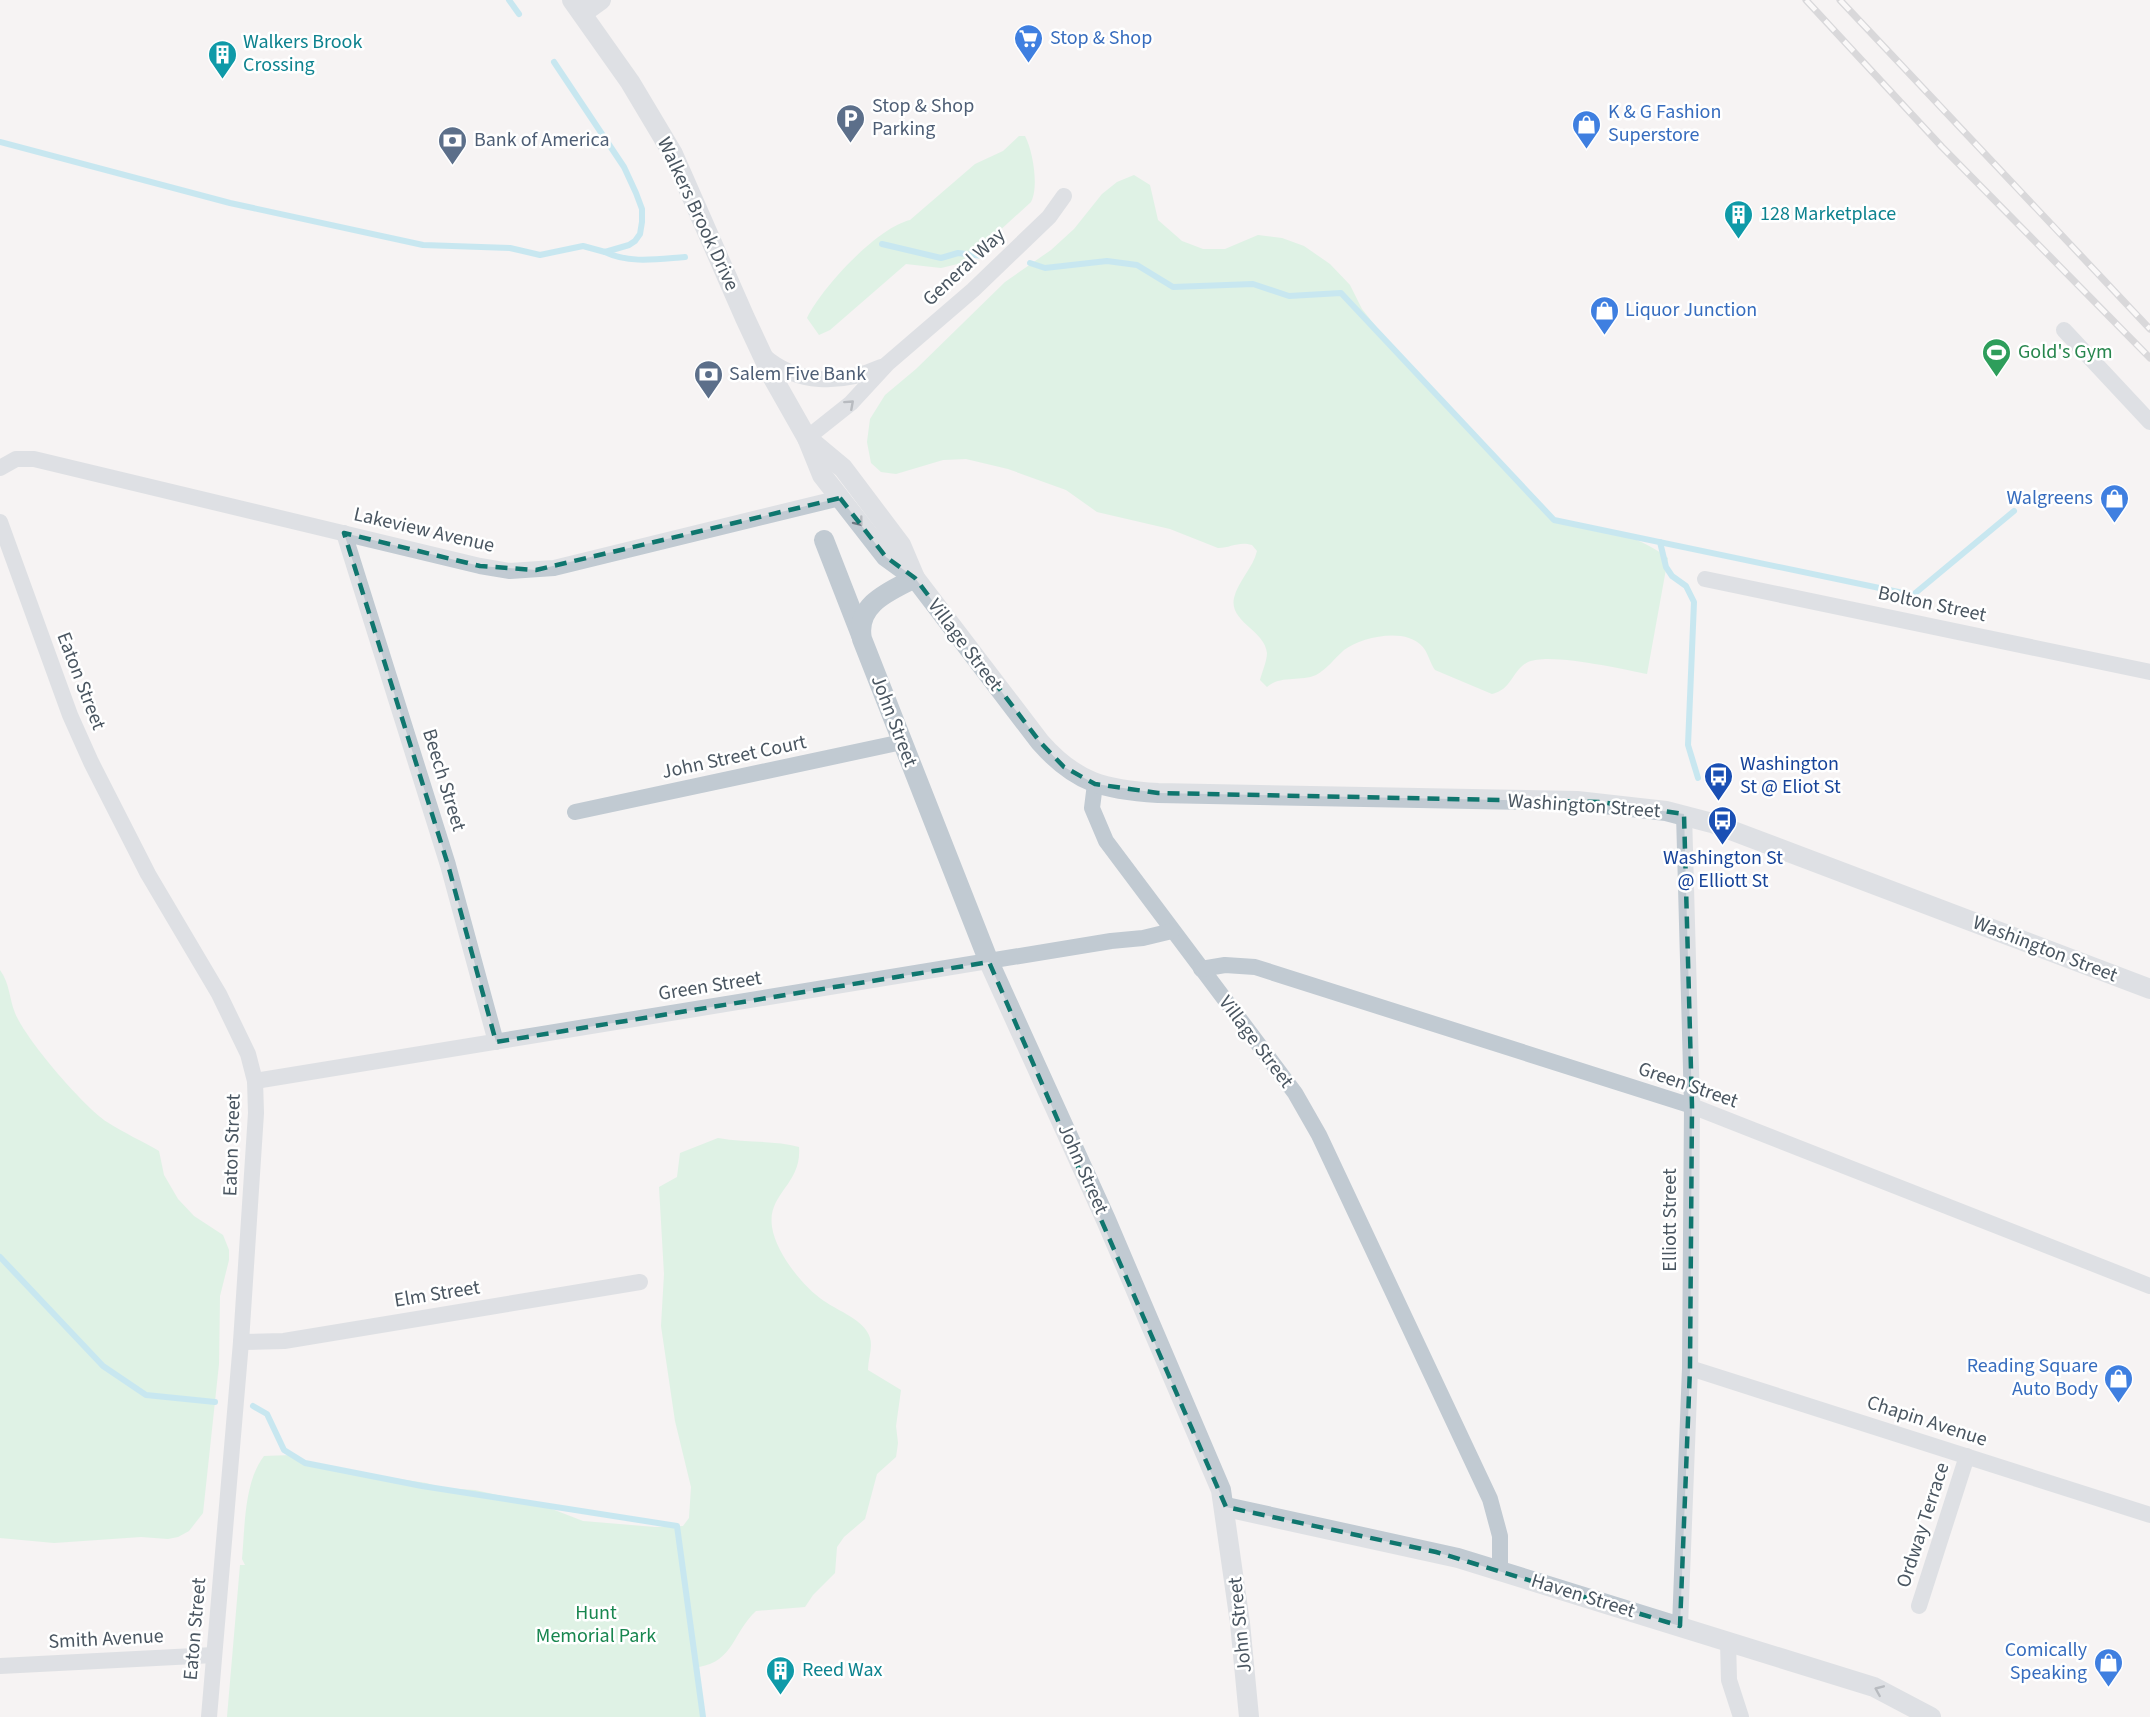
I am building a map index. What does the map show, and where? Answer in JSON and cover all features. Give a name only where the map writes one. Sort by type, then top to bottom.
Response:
[{"type":"street","points":[[578,7],[601,0]]},
{"type":"street","name":"Walkers Brook Drive","points":[[578,7],[630,82],[673,154],[762,354],[807,438]]},
{"type":"street","name":"General Way","points":[[807,438],[851,404],[887,364],[973,290],[1049,217],[1064,196]]},
{"type":"street","points":[[2064,330],[2150,422]]},
{"type":"street","name":"General Way","points":[[762,354],[795,375],[817,379],[849,378],[887,364]]},
{"type":"street","name":"Village Street","points":[[807,438],[822,475],[886,557],[915,578]]},
{"type":"street","name":"Village Street","points":[[807,438],[843,468],[901,545],[915,578],[1040,742],[1064,766],[1095,784],[1092,808],[1099,829],[1172,931],[1295,1093],[1319,1135],[1490,1499],[1500,1536],[1500,1570]]},
{"type":"street","name":"Lakeview Avenue","points":[[0,468],[16,459],[34,459],[480,566],[510,571],[536,570],[840,498]]},
{"type":"street","name":"Eaton Street","points":[[0,522],[70,715],[91,762],[148,874],[219,994],[248,1054],[255,1081],[256,1113],[241,1342],[209,1717]]},
{"type":"street","name":"Beech Street","points":[[344,533],[448,865],[496,1042]]},
{"type":"street","name":"John Street","points":[[824,540],[989,962],[1102,1209],[1215,1473],[1226,1507],[1249,1717]]},
{"type":"street","points":[[861,635],[862,619],[870,605],[915,578]]},
{"type":"street","name":"Bolton Street","points":[[1705,579],[2150,672]]},
{"type":"street","name":"John Street Court","points":[[575,812],[902,742]]},
{"type":"street","name":"Washington Street","points":[[1095,784],[1117,789],[1158,793],[1599,802],[1684,814],[1774,845],[2150,989]]},
{"type":"street","name":"Elliott Street","points":[[1680,1626],[1690,1368],[1692,1106],[1684,814]]},
{"type":"street","name":"Green Street","points":[[255,1081],[1111,941],[1143,938],[1172,931]]},
{"type":"street","name":"Green Street","points":[[1201,969],[1225,965],[1255,967],[1692,1106],[2150,1286]]},
{"type":"street","name":"Elm Street","points":[[241,1342],[284,1341],[640,1282]]},
{"type":"street","name":"Chapin Avenue","points":[[1690,1368],[2150,1515]]},
{"type":"street","name":"Ordway Terrace","points":[[1919,1606],[1967,1456]]},
{"type":"street","name":"Haven Street","points":[[1226,1507],[1413,1546],[1500,1570],[1874,1687],[1931,1717]]},
{"type":"street","points":[[1728,1641],[1729,1680],[1741,1717]]},
{"type":"street","name":"Smith Avenue","points":[[0,1666],[214,1654]]},
{"type":"highlighted area","points":[[840,498],[886,557],[915,578],[1040,742],[1064,767],[1095,784],[1158,793],[1600,802],[1684,814],[1692,1106],[1690,1368],[1680,1626],[1436,1552],[1226,1507],[989,962],[496,1042],[448,865],[344,533],[480,566],[536,570]]},
{"type":"green space","points":[[1019,136],[1025,136],[1033,160],[1035,187],[1031,202],[985,244],[975,257],[966,262],[941,268],[906,264],[830,330],[819,335],[807,318],[825,290],[852,260],[882,234],[910,220],[975,164],[1003,151]]},
{"type":"green space","points":[[1134,175],[1150,185],[1158,220],[1182,241],[1203,249],[1225,249],[1258,235],[1282,238],[1304,246],[1330,264],[1350,285],[1362,309],[1385,338],[1553,519],[1613,531],[1643,543],[1668,558],[1647,674],[1586,662],[1538,659],[1528,662],[1518,670],[1504,688],[1492,694],[1435,670],[1422,646],[1414,640],[1394,635],[1372,638],[1352,645],[1316,675],[1278,681],[1267,687],[1260,680],[1267,656],[1265,645],[1242,620],[1234,606],[1236,592],[1257,551],[1252,545],[1218,548],[1170,529],[1097,512],[1066,490],[1008,469],[966,459],[943,460],[896,474],[881,472],[871,463],[867,442],[870,419],[885,395],[916,369],[1005,282],[1051,250],[1074,229],[1102,194],[1117,182]]},
{"type":"green space","points":[[0,970],[21,1025],[43,1055],[70,1088],[97,1114],[113,1126],[159,1151],[164,1175],[178,1199],[194,1216],[223,1235],[229,1250],[229,1260],[220,1296],[219,1364],[203,1513],[189,1531],[178,1537],[54,1543],[0,1538]]},
{"type":"green space","name":"Hunt Memorial Park","points":[[718,1138],[780,1143],[799,1147],[795,1171],[779,1197],[772,1215],[772,1227],[779,1248],[799,1278],[816,1295],[863,1326],[871,1342],[868,1370],[901,1390],[896,1426],[898,1443],[896,1457],[877,1474],[865,1519],[844,1537],[837,1547],[835,1573],[813,1595],[805,1607],[756,1611],[719,1659],[699,1667],[704,1717],[227,1717],[240,1565],[245,1565],[242,1559],[247,1505],[257,1467],[264,1456],[292,1455],[317,1465],[340,1470],[426,1483],[444,1488],[475,1490],[539,1504],[583,1521],[655,1527],[683,1526],[689,1518],[691,1487],[675,1421],[661,1326],[664,1274],[659,1187],[677,1177],[680,1153]]},
{"type":"waterway","points":[[509,0],[519,14]]},
{"type":"waterway","points":[[0,142],[230,203],[423,245],[510,248],[540,255],[583,246],[605,252],[629,245],[640,234],[642,222],[642,209],[636,193],[624,167],[554,62]]},
{"type":"waterway","points":[[882,244],[941,258],[958,253],[983,256]]},
{"type":"waterway","points":[[605,252],[634,259],[685,257]]},
{"type":"waterway","points":[[1030,263],[1045,268],[1107,261],[1137,265],[1173,287],[1253,284],[1289,296],[1341,293],[1554,520],[1913,595],[2014,511]]},
{"type":"waterway","points":[[1660,542],[1666,567],[1672,576],[1686,586],[1694,602],[1688,745],[1698,778]]},
{"type":"waterway","points":[[0,1257],[103,1366],[146,1395],[215,1402]]},
{"type":"waterway","points":[[253,1406],[267,1414],[284,1450],[305,1463],[422,1486],[677,1526],[703,1717]]},
{"type":"railway","points":[[1806,0],[1942,147],[2150,358]]},
{"type":"railway","points":[[1840,0],[2150,329]]},
{"type":"place","name":"Stop & Shop","points":[[1029,64]]},
{"type":"place","name":"Walkers Brook Crossing","points":[[222,80]]},
{"type":"place","name":"Stop & Shop Parking","points":[[851,144]]},
{"type":"place","name":"K & G Fashion Superstore","points":[[1587,150]]},
{"type":"place","name":"Bank of America","points":[[453,166]]},
{"type":"place","name":"128 Marketplace","points":[[1739,240]]},
{"type":"place","name":"Liquor Junction","points":[[1604,336]]},
{"type":"place","name":"Gold's Gym","points":[[1997,378]]},
{"type":"place","name":"Salem Five Bank","points":[[708,400]]},
{"type":"place","name":"Walgreens","points":[[2114,524]]},
{"type":"place","name":"Washington St @ Eliot St","points":[[1719,802]]},
{"type":"place","name":"Washington St @ Elliott St","points":[[1723,846]]},
{"type":"place","name":"Reading Square Auto Body","points":[[2119,1404]]},
{"type":"place","name":"Comically Speaking","points":[[2108,1688]]},
{"type":"place","name":"Reed Wax","points":[[781,1696]]}]
